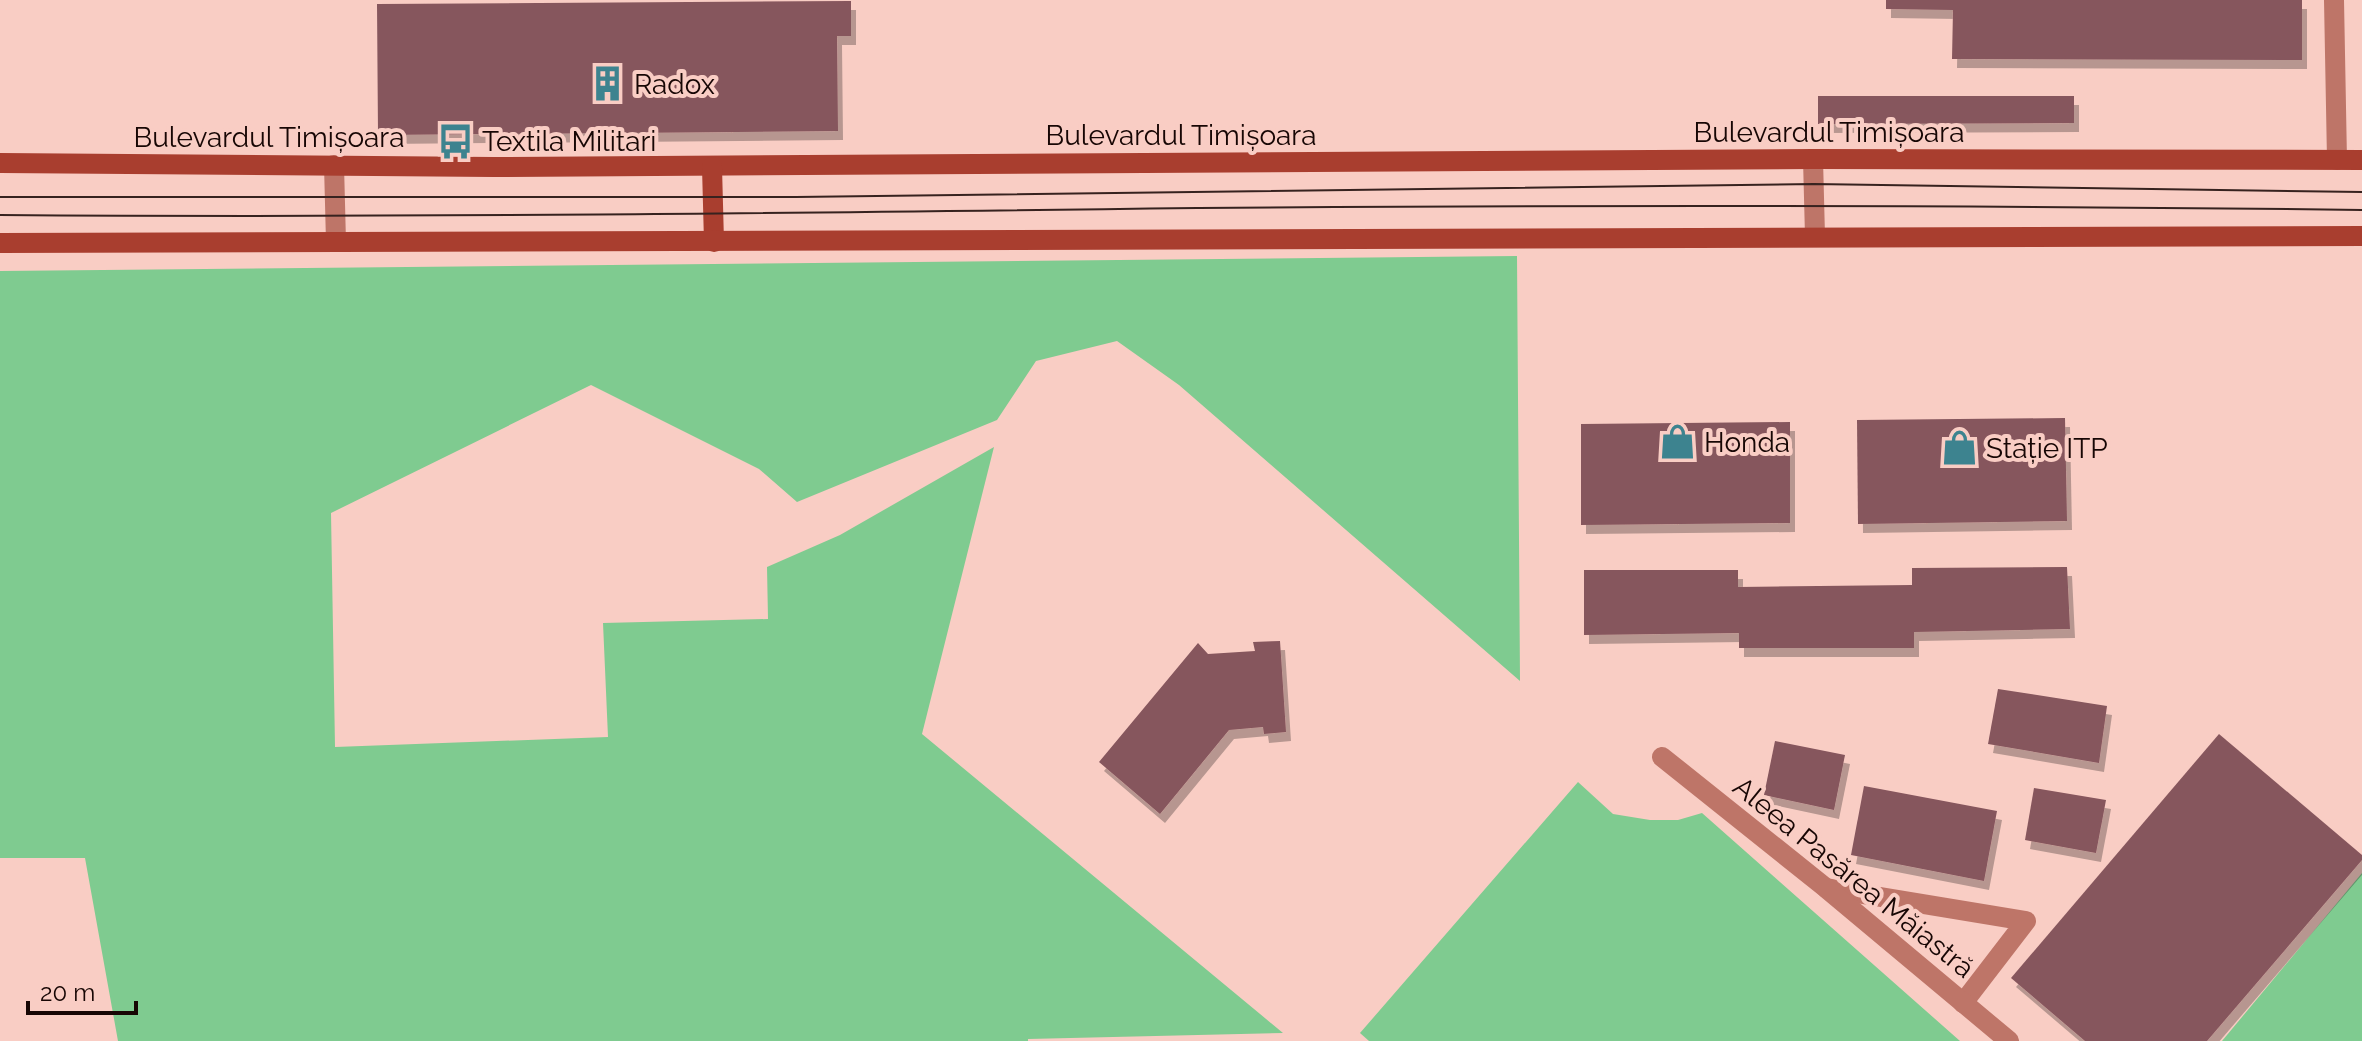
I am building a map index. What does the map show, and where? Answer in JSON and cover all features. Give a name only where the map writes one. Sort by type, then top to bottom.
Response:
[{"type":"main road","name":"Bulevardul Timișoara","points":[[0,163],[712,167],[1813,159],[2362,160]]},
{"type":"main road","points":[[712,167],[714,242]]},
{"type":"main road","points":[[0,243],[2362,236]]},
{"type":"street","points":[[2334,0],[2337,160]]},
{"type":"street","points":[[1813,159],[1815,236]]},
{"type":"street","points":[[334,165],[336,242]]},
{"type":"street","name":"Aleea Pasărea Măiastră","points":[[1662,757],[1826,888],[2009,1041]]},
{"type":"street","points":[[1826,888],[2026,921],[1963,1003]]},
{"type":"green space","points":[[1517,256],[1520,681],[1179,385],[1117,341],[1036,361],[997,420],[797,502],[759,469],[591,385],[331,513],[335,747],[608,737],[603,623],[768,619],[767,567],[840,535],[994,447],[922,734],[1283,1033],[1028,1041],[118,1041],[85,858],[0,858],[0,271]]},
{"type":"green space","points":[[1578,782],[1613,814],[1650,820],[1678,820],[1702,813],[1960,1041],[1369,1041],[1360,1033]]},
{"type":"green space","points":[[2362,873],[2362,1041],[2222,1041]]},
{"type":"building","points":[[1886,0],[2302,0],[2302,60],[1952,59],[1953,10],[1886,9]]},
{"type":"building","name":"Radox","points":[[851,1],[851,36],[837,36],[838,131],[378,135],[377,4]]},
{"type":"building","points":[[1818,96],[2074,96],[2074,123],[1818,124]]},
{"type":"building","points":[[2065,418],[2067,521],[1858,524],[1857,420]]},
{"type":"building","points":[[1790,422],[1790,523],[1581,525],[1581,424]]},
{"type":"building","points":[[2067,567],[2070,629],[1914,632],[1914,648],[1739,648],[1739,633],[1584,635],[1584,570],[1738,570],[1738,587],[1912,585],[1912,568]]},
{"type":"building","points":[[1280,641],[1286,732],[1264,734],[1263,727],[1229,730],[1160,814],[1099,762],[1198,643],[1208,654],[1255,651],[1253,642]]},
{"type":"building","points":[[1998,689],[2107,706],[2099,763],[1988,744]]},
{"type":"building","points":[[2219,734],[2362,855],[2362,860],[2207,1041],[2085,1041],[2011,978]]},
{"type":"building","points":[[1775,741],[1845,755],[1834,810],[1764,795]]},
{"type":"building","points":[[1864,786],[1997,811],[1984,881],[1851,855]]},
{"type":"building","points":[[2034,788],[2106,800],[2096,853],[2025,840]]},
{"type":"tram line","points":[[0,197],[796,197],[1814,184],[2362,192]]},
{"type":"tram line","points":[[0,215],[450,215],[1635,206],[2362,210]]},
{"type":"place","name":"Radox","points":[[608,84]]},
{"type":"place","name":"Textila Militari","points":[[456,141]]},
{"type":"place","name":"Honda","points":[[1678,442]]},
{"type":"place","name":"Stație ITP","points":[[1960,448]]}]
